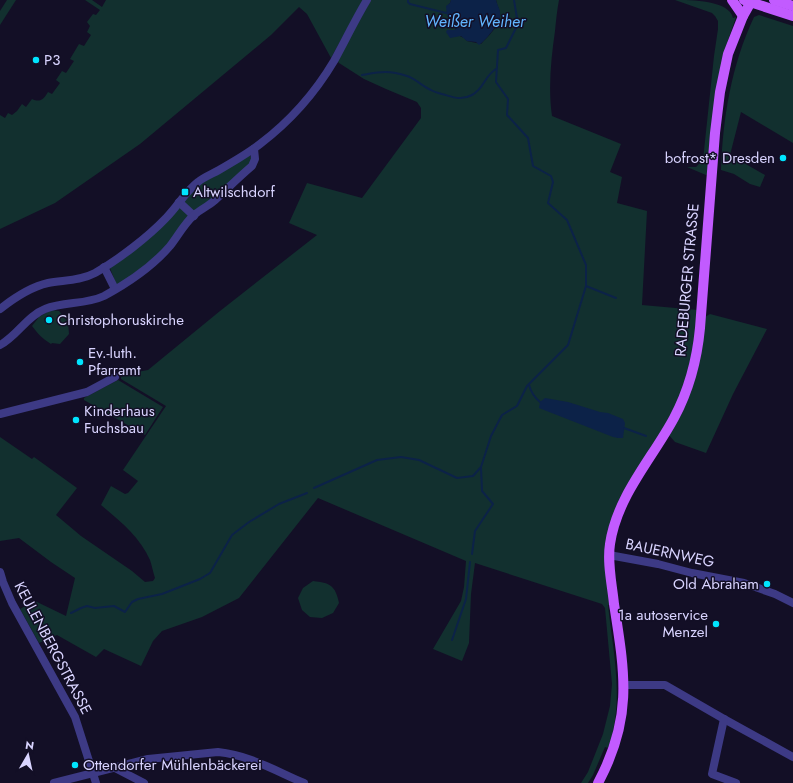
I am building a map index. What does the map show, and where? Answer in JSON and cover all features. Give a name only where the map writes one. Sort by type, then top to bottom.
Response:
[{"type":"main road","points":[[732,0],[743,16]]},
{"type":"main road","points":[[774,0],[793,6]]},
{"type":"main road","points":[[749,1],[793,16]]},
{"type":"main road","name":"RADEBURGER STRASSE","points":[[598,783],[608,764],[617,740],[623,710],[624,685],[609,555],[610,544],[615,520],[622,503],[674,417],[692,374],[698,350],[715,132],[720,92],[728,54],[749,1]]},
{"type":"street","points":[[0,309],[15,298],[37,286],[80,279],[94,274],[117,259],[159,226],[200,180],[233,163],[254,149],[284,124],[303,104],[323,77],[367,0]]},
{"type":"street","points":[[0,345],[6,342],[37,313],[59,305],[82,303],[100,298],[140,274],[169,247],[183,227],[194,216],[252,166],[255,159],[254,149]]},
{"type":"street","points":[[179,202],[194,216]]},
{"type":"street","points":[[104,267],[115,289]]},
{"type":"street","points":[[0,414],[82,393],[115,377]]},
{"type":"street","name":"BAUERNWEG","points":[[609,555],[744,583],[775,594],[793,603]]},
{"type":"street","name":"KEULENBERGSTRASSE","points":[[0,572],[1,584],[76,717],[96,783]]},
{"type":"street","points":[[624,685],[665,685],[793,757]]},
{"type":"street","points":[[724,719],[712,774],[736,783]]},
{"type":"street","points":[[54,783],[148,759],[206,753],[229,753],[258,762],[304,783]]},
{"type":"street","points":[[115,768],[144,783]]},
{"type":"green space","points":[[7,0],[16,0],[0,25],[0,11]]},
{"type":"green space","points":[[85,0],[92,0],[102,7],[106,0],[363,0],[331,58],[307,14],[299,7],[271,35],[140,144],[55,203],[0,229],[0,115],[5,118],[8,113],[12,115],[17,111],[22,104],[26,107],[32,99],[37,101],[43,98],[48,92],[52,94],[60,83],[56,80],[62,71],[66,73],[74,61],[70,59],[79,44],[84,46],[91,35],[87,32],[90,26],[87,22],[93,14],[96,15],[100,10]]},
{"type":"green space","points":[[371,0],[451,0],[448,5],[456,26],[455,30],[447,30],[467,41],[481,44],[494,30],[499,21],[500,13],[496,0],[559,0],[550,74],[552,116],[621,144],[610,172],[622,177],[617,203],[647,211],[642,305],[698,310],[690,370],[676,406],[615,510],[611,605],[608,605],[615,659],[617,695],[616,713],[608,748],[605,747],[588,783],[581,783],[588,772],[603,734],[610,706],[612,684],[605,608],[602,604],[475,563],[471,594],[469,643],[462,661],[433,649],[461,601],[464,587],[466,561],[318,498],[239,598],[202,617],[162,631],[153,641],[141,666],[104,649],[96,657],[57,635],[39,643],[20,609],[35,601],[66,616],[75,578],[19,538],[0,541],[0,437],[32,459],[34,457],[77,488],[56,515],[81,536],[132,571],[145,582],[153,581],[155,578],[150,560],[141,544],[129,530],[101,505],[111,486],[125,494],[128,493],[138,481],[123,470],[166,406],[121,379],[121,377],[148,370],[317,235],[289,223],[307,183],[362,198],[421,118],[421,108],[417,102],[364,79],[339,63],[337,60]]},
{"type":"green space","points":[[675,0],[690,0],[717,4],[730,12],[733,18],[736,17],[725,49],[708,174],[706,175],[687,167],[696,167],[703,160],[718,21],[712,13]]},
{"type":"green space","points":[[759,15],[793,26],[793,143],[741,112],[730,155],[765,175],[760,187],[750,184],[734,174],[721,170],[726,112],[734,73],[739,54],[754,17]]},
{"type":"green space","points":[[250,155],[252,160],[247,167],[225,188],[194,212],[183,203],[199,185]]},
{"type":"green space","points":[[180,206],[191,215],[157,256],[117,286],[110,268]]},
{"type":"green space","points":[[51,310],[59,311],[68,322],[69,334],[60,344],[51,344],[32,326],[39,317]]},
{"type":"green space","points":[[710,314],[767,329],[733,394],[706,453],[675,442],[668,434],[705,317]]},
{"type":"green space","points":[[118,380],[163,407],[145,435],[84,400],[84,398]]},
{"type":"green space","points":[[313,581],[331,586],[336,592],[339,603],[333,613],[322,618],[310,617],[302,610],[298,598],[303,588]]},
{"type":"water","name":"Weißer Weiher","points":[[451,0],[496,0],[500,12],[498,23],[492,32],[479,45],[476,42],[467,41],[461,36],[450,38],[446,32],[447,30],[455,30],[456,27],[453,19],[447,16],[446,6]]},
{"type":"water","points":[[545,398],[568,402],[608,413],[623,419],[625,423],[623,438],[613,437],[539,408],[540,402]]},
{"type":"waterway","points":[[408,0],[410,4],[446,13]]},
{"type":"waterway","points":[[314,488],[377,460],[401,457],[419,460],[457,478],[473,476],[481,467],[491,436],[502,415],[517,406],[527,386],[568,345],[586,286],[586,265],[567,220],[548,203],[553,182],[551,176],[533,166],[528,138],[507,115],[508,99],[496,82],[498,50],[506,48],[518,24],[514,0]]},
{"type":"waterway","points":[[362,75],[384,72],[400,74],[410,77],[434,91],[453,97],[464,98],[472,95],[480,89],[489,75],[496,69]]},
{"type":"waterway","points":[[586,286],[616,298]]},
{"type":"waterway","points":[[529,385],[533,394],[540,402]]},
{"type":"waterway","points":[[624,428],[646,436]]},
{"type":"waterway","points":[[472,554],[475,531],[493,504],[482,491],[481,468]]},
{"type":"waterway","points":[[71,613],[87,606],[95,608],[114,606],[125,612],[132,602],[138,599],[162,594],[200,579],[210,573],[232,535],[249,522],[279,504],[307,493]]},
{"type":"waterway","points":[[452,640],[466,599],[470,562]]},
{"type":"place","name":"P3","points":[[36,60]]},
{"type":"place","name":"bofrost* Dresden","points":[[783,158]]},
{"type":"place","name":"Altwilschdorf","points":[[185,192]]},
{"type":"place","name":"Christophoruskirche","points":[[49,320]]},
{"type":"place","name":"Ev.-luth. Pfarramt","points":[[80,362]]},
{"type":"place","name":"Kinderhaus Fuchsbau","points":[[76,420]]},
{"type":"place","name":"Old Abraham","points":[[767,584]]},
{"type":"place","name":"1a autoservice Menzel","points":[[716,624]]},
{"type":"place","name":"Ottendorfer Mühlenbäckerei","points":[[75,765]]}]
